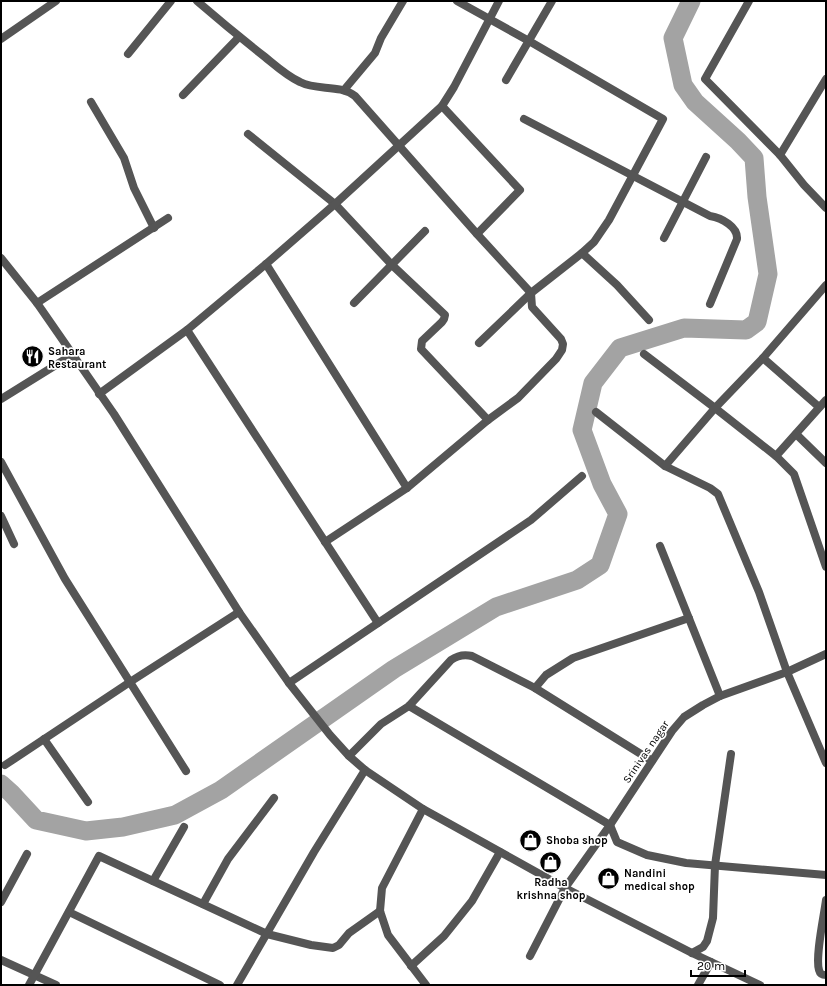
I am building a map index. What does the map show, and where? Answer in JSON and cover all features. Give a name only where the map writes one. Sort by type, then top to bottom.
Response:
[{"type":"street","points":[[1,39],[56,1]]},
{"type":"street","points":[[128,54],[171,1]]},
{"type":"street","points":[[197,1],[239,37],[289,76],[301,83],[344,90],[356,96],[476,234],[531,293],[532,308],[561,339],[563,344],[562,350],[556,359],[518,398],[488,420],[407,488],[325,542]]},
{"type":"street","points":[[344,90],[375,53],[381,38],[403,1]]},
{"type":"street","points":[[456,1],[488,20],[530,41],[663,119],[634,176],[609,220],[594,242],[531,293],[479,343]]},
{"type":"street","points":[[99,394],[187,330],[266,264],[335,204],[442,106],[454,87],[499,1]]},
{"type":"street","points":[[506,80],[552,1]]},
{"type":"street","points":[[749,1],[705,79],[780,155],[804,185],[826,208]]},
{"type":"street","points":[[183,96],[239,37]]},
{"type":"street","points":[[780,155],[826,79]]},
{"type":"street","points":[[91,102],[124,158],[134,188],[154,228]]},
{"type":"street","points":[[442,106],[520,190],[476,234]]},
{"type":"street","points":[[524,118],[683,203],[734,228],[737,234],[737,239],[710,304]]},
{"type":"street","points":[[248,134],[335,204],[392,264],[445,315],[442,322],[422,341],[421,349],[488,420]]},
{"type":"street","points":[[664,238],[706,157]]},
{"type":"street","points":[[37,303],[168,218]]},
{"type":"street","points":[[354,303],[425,231]]},
{"type":"street","points":[[582,253],[617,284],[649,320]]},
{"type":"street","points":[[1,258],[37,303],[114,414],[239,612],[289,683],[330,735],[349,756],[365,770],[423,809],[500,852],[565,888],[692,953],[760,985]]},
{"type":"street","points":[[266,264],[407,488]]},
{"type":"street","points":[[665,466],[716,408],[764,358],[826,285]]},
{"type":"street","points":[[187,330],[378,623]]},
{"type":"street","points":[[644,354],[716,408],[776,456],[794,474],[826,565]]},
{"type":"street","points":[[1,399],[72,355]]},
{"type":"street","points":[[764,358],[819,407]]},
{"type":"street","points":[[776,456],[826,400]]},
{"type":"street","points":[[596,412],[665,466],[710,488],[718,494],[759,592],[787,672],[825,759]]},
{"type":"street","points":[[796,434],[826,463]]},
{"type":"street","points":[[1,462],[65,579],[186,771]]},
{"type":"street","points":[[289,683],[531,520],[582,476]]},
{"type":"street","points":[[1,516],[14,544]]},
{"type":"street","points":[[660,546],[720,696]]},
{"type":"street","points":[[5,765],[239,612]]},
{"type":"street","points":[[535,688],[546,675],[574,658],[689,618]]},
{"type":"street","points":[[349,756],[381,724],[409,706],[451,660],[457,656],[465,654],[472,656],[535,688],[652,761]]},
{"type":"street","name":"Srinivas nagar","points":[[530,956],[565,888],[610,825],[672,731],[684,717],[720,696],[787,672],[826,654]]},
{"type":"street","points":[[409,706],[610,825],[617,842],[647,855],[686,864],[715,865],[826,875]]},
{"type":"street","points":[[44,739],[88,802]]},
{"type":"street","points":[[692,953],[703,947],[707,941],[713,918],[715,865],[731,754]]},
{"type":"street","points":[[237,985],[268,934],[314,852],[365,770]]},
{"type":"street","points":[[203,904],[228,859],[274,798]]},
{"type":"street","points":[[423,809],[382,888],[380,911],[388,935],[426,985]]},
{"type":"street","points":[[153,881],[184,827]]},
{"type":"street","points":[[411,966],[444,936],[472,901],[500,852]]},
{"type":"street","points":[[1,902],[27,854]]},
{"type":"street","points":[[30,985],[99,856],[268,934],[311,945],[333,948],[339,945],[349,933],[380,911]]},
{"type":"street","points":[[826,900],[818,960],[820,972],[826,976]]},
{"type":"street","points":[[69,912],[220,985]]},
{"type":"street","points":[[1,960],[56,985]]},
{"type":"street","points":[[698,985],[711,962]]},
{"type":"waterway","points":[[1,784],[36,820],[86,831],[123,827],[175,815],[221,790],[394,669],[496,607],[577,580],[600,565],[618,514],[602,484],[582,430],[593,383],[620,348],[684,328],[746,330],[757,322],[768,274],[757,197],[754,158],[738,141],[695,102],[683,85],[673,38],[691,1]]},
{"type":"place","name":"Sahara Restaurant","points":[[32,357]]},
{"type":"place","name":"Shoba shop","points":[[530,840]]},
{"type":"place","name":"Radha krishna shop","points":[[551,862]]},
{"type":"place","name":"Nandini medical shop","points":[[609,879]]}]
